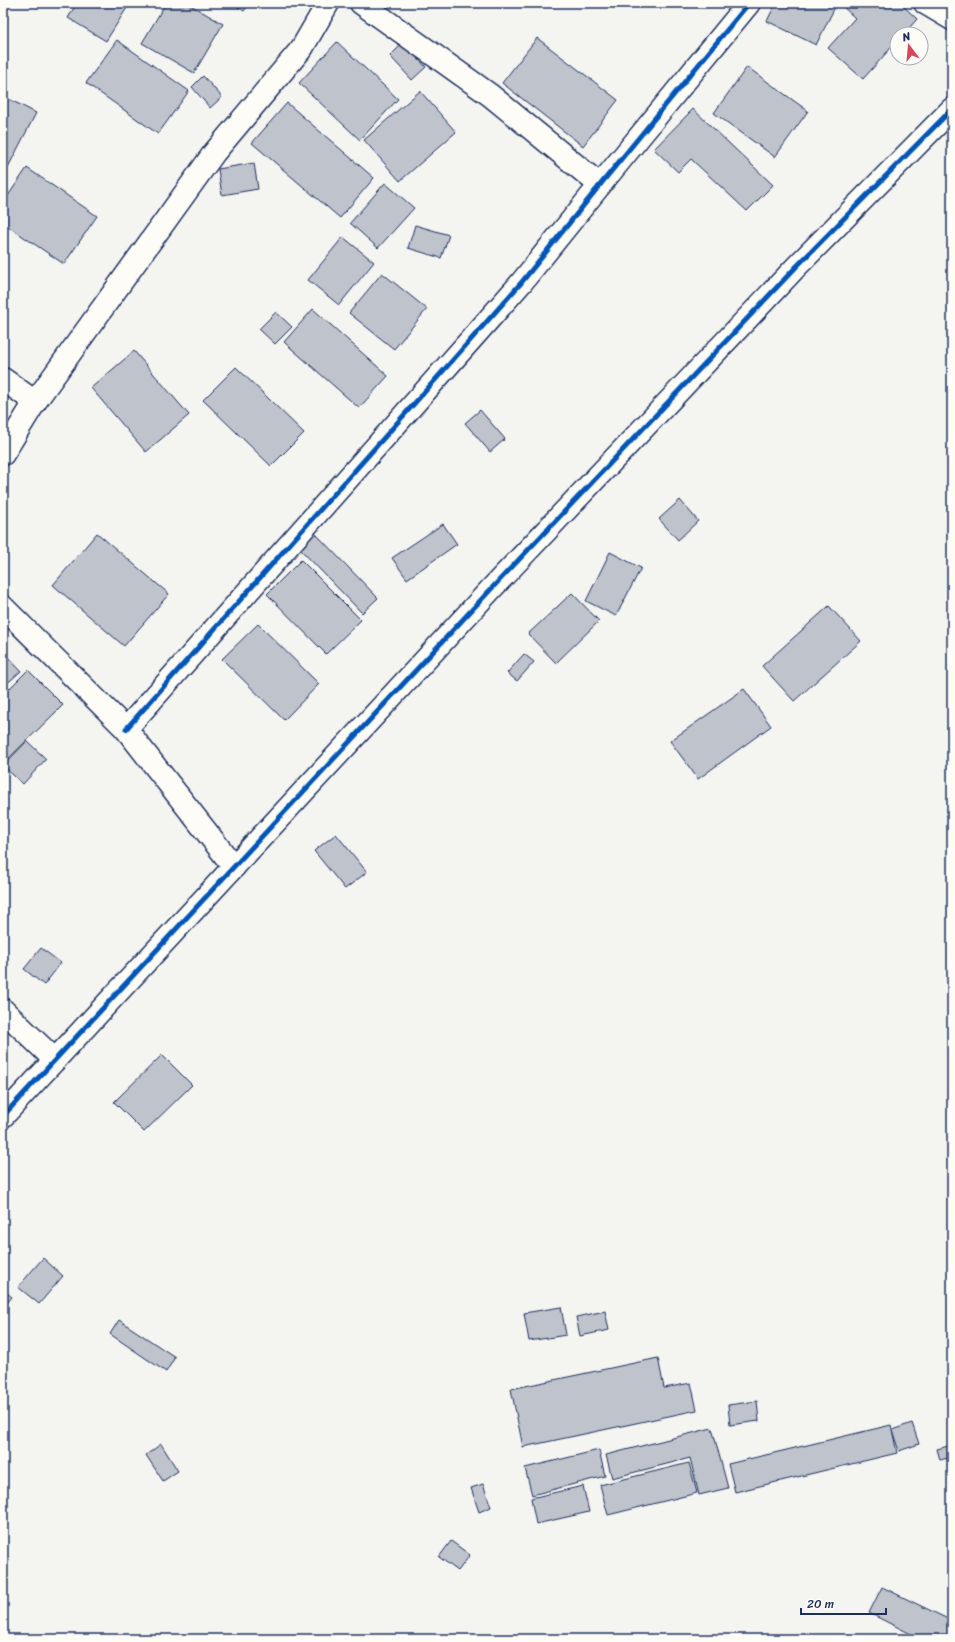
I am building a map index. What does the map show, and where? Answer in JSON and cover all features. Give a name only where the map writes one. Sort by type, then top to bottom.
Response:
[{"type":"street","points":[[3,454],[35,402],[214,153],[302,48],[328,3]]},
{"type":"street","points":[[361,3],[490,95],[600,185]]},
{"type":"street","points":[[126,729],[521,283],[750,3]]},
{"type":"street","points":[[925,3],[952,19]]},
{"type":"street","points":[[3,1116],[492,588],[791,272],[952,110]]},
{"type":"street","points":[[3,380],[35,402]]},
{"type":"street","points":[[3,607],[126,729],[234,867]]},
{"type":"street","points":[[3,1010],[55,1060]]},
{"type":"building","points":[[77,3],[130,3],[106,41],[68,18]]},
{"type":"building","points":[[166,3],[187,3],[223,24],[194,73],[142,43]]},
{"type":"building","points":[[232,3],[250,3],[244,11]]},
{"type":"building","points":[[776,3],[837,3],[816,45],[767,21]]},
{"type":"building","points":[[839,3],[900,3],[917,19],[911,26],[889,26],[889,50],[863,79],[828,48],[855,18]]},
{"type":"building","points":[[537,38],[618,100],[583,146],[502,83]]},
{"type":"building","points":[[117,40],[189,91],[158,134],[86,83]]},
{"type":"building","points":[[337,42],[398,99],[360,140],[299,83]]},
{"type":"building","points":[[403,43],[426,67],[412,80],[390,56]]},
{"type":"building","points":[[747,67],[808,111],[775,157],[714,113]]},
{"type":"building","points":[[203,76],[222,97],[210,108],[192,87]]},
{"type":"building","points":[[420,91],[456,132],[400,181],[364,140]]},
{"type":"building","points":[[3,96],[36,113],[3,177]]},
{"type":"building","points":[[287,103],[374,178],[340,218],[252,143]]},
{"type":"building","points":[[693,109],[773,185],[747,211],[691,159],[678,172],[654,149]]},
{"type":"building","points":[[254,163],[258,189],[222,195],[218,169]]},
{"type":"building","points":[[27,168],[97,216],[64,264],[3,223],[3,203]]},
{"type":"building","points":[[385,183],[414,208],[378,248],[350,223]]},
{"type":"building","points":[[415,225],[449,235],[441,258],[408,248]]},
{"type":"building","points":[[343,237],[374,262],[339,305],[308,280]]},
{"type":"building","points":[[382,273],[427,309],[394,349],[349,313]]},
{"type":"building","points":[[313,309],[388,376],[359,408],[284,342]]},
{"type":"building","points":[[276,312],[292,327],[275,344],[259,329]]},
{"type":"building","points":[[134,351],[189,415],[146,452],[91,388]]},
{"type":"building","points":[[236,367],[304,433],[271,466],[203,400]]},
{"type":"building","points":[[480,410],[505,439],[490,452],[465,423]]},
{"type":"building","points":[[680,500],[698,521],[678,540],[659,519]]},
{"type":"building","points":[[443,524],[457,544],[407,579],[392,558]]},
{"type":"building","points":[[97,533],[169,594],[124,646],[53,585]]},
{"type":"building","points":[[315,533],[378,598],[362,613],[299,548]]},
{"type":"building","points":[[610,552],[641,568],[616,616],[586,601]]},
{"type":"building","points":[[301,560],[361,620],[326,654],[267,594]]},
{"type":"building","points":[[572,593],[599,621],[556,663],[528,634]]},
{"type":"building","points":[[829,606],[861,641],[794,701],[762,666]]},
{"type":"building","points":[[258,624],[319,684],[284,720],[222,659]]},
{"type":"building","points":[[3,652],[21,671],[3,687]]},
{"type":"building","points":[[524,654],[534,662],[517,681],[507,673]]},
{"type":"building","points":[[28,670],[63,705],[3,764],[3,695]]},
{"type":"building","points":[[744,689],[771,726],[698,779],[670,741]]},
{"type":"building","points":[[27,741],[46,759],[23,784],[3,766]]},
{"type":"building","points":[[336,834],[367,872],[345,889],[314,851]]},
{"type":"building","points":[[41,948],[61,963],[44,985],[24,969]]},
{"type":"building","points":[[162,1055],[192,1085],[144,1132],[114,1102]]},
{"type":"building","points":[[43,1258],[63,1276],[39,1304],[18,1287]]},
{"type":"building","points":[[3,1290],[12,1297],[3,1308]]},
{"type":"building","points":[[561,1307],[566,1335],[529,1341],[524,1313]]},
{"type":"building","points":[[605,1311],[609,1330],[580,1336],[576,1317]]},
{"type":"building","points":[[119,1320],[175,1357],[166,1372],[110,1334]]},
{"type":"building","points":[[658,1358],[664,1388],[691,1383],[697,1410],[523,1447],[511,1389]]},
{"type":"building","points":[[757,1401],[759,1421],[730,1425],[728,1405]]},
{"type":"building","points":[[912,1423],[919,1444],[899,1451],[892,1430]]},
{"type":"building","points":[[891,1425],[897,1453],[735,1492],[728,1464]]},
{"type":"building","points":[[712,1428],[728,1488],[699,1495],[690,1458],[612,1478],[606,1455]]},
{"type":"building","points":[[161,1444],[178,1471],[163,1481],[146,1455]]},
{"type":"building","points":[[952,1445],[952,1457],[940,1460],[937,1449]]},
{"type":"building","points":[[599,1450],[605,1476],[532,1495],[525,1468]]},
{"type":"building","points":[[689,1463],[697,1493],[608,1515],[600,1485]]},
{"type":"building","points":[[483,1484],[491,1507],[479,1512],[471,1488]]},
{"type":"building","points":[[583,1486],[589,1512],[536,1524],[531,1498]]},
{"type":"building","points":[[451,1541],[470,1555],[458,1571],[439,1557]]},
{"type":"building","points":[[882,1587],[952,1621],[952,1639],[921,1639],[869,1613]]},
{"type":"cycle path","points":[[126,729],[521,283],[749,3]]},
{"type":"cycle path","points":[[3,1116],[492,588],[797,266],[952,109]]}]
